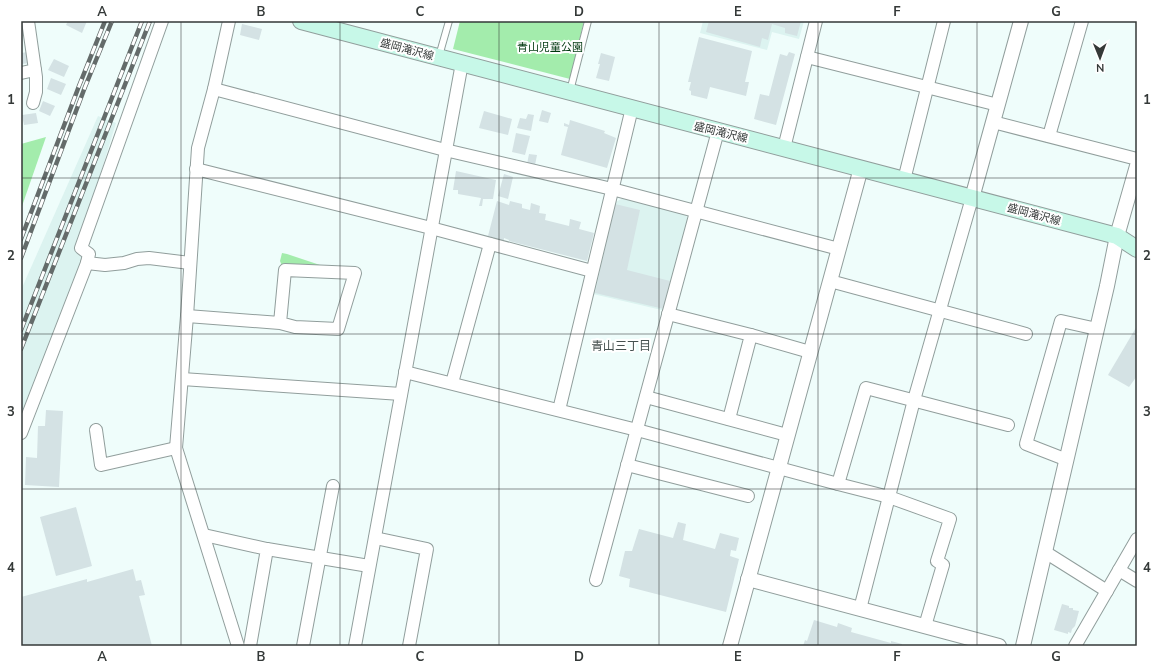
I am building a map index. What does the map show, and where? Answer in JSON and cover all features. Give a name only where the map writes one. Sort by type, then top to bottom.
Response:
[{"type":"main road","name":"盛岡滝沢線","points":[[301,21],[1117,236],[1137,249]]},
{"type":"street","points":[[28,21],[35,70],[36,92],[34,103]]},
{"type":"street","points":[[21,433],[87,263],[89,254],[81,248],[162,21]]},
{"type":"street","points":[[229,21],[214,89],[198,148],[187,316],[176,448],[238,646]]},
{"type":"street","points":[[784,148],[816,21]]},
{"type":"street","points":[[904,180],[944,21]]},
{"type":"street","points":[[860,609],[914,400],[1021,21]]},
{"type":"street","points":[[1050,136],[1082,21]]},
{"type":"street","points":[[807,57],[998,105]]},
{"type":"street","points":[[355,646],[462,63]]},
{"type":"street","points":[[21,73],[35,70]]},
{"type":"street","points":[[214,89],[445,150],[612,189],[839,249]]},
{"type":"street","points":[[559,410],[632,108]]},
{"type":"street","points":[[993,122],[1137,159]]},
{"type":"street","points":[[596,580],[718,131]]},
{"type":"street","points":[[1023,646],[1097,329],[1117,236],[1137,166]]},
{"type":"street","points":[[730,646],[861,168]]},
{"type":"street","points":[[196,169],[431,228],[592,271]]},
{"type":"street","points":[[452,384],[490,244]]},
{"type":"street","points":[[87,263],[105,265],[149,258],[190,263]]},
{"type":"street","points":[[187,316],[280,323],[295,327],[338,329],[355,272],[285,270],[280,323]]},
{"type":"street","points":[[830,281],[1026,334]]},
{"type":"street","points":[[668,314],[810,352]]},
{"type":"street","points":[[1062,458],[1026,444],[1061,321],[1097,329]]},
{"type":"street","points":[[729,419],[751,335]]},
{"type":"street","points":[[405,372],[637,430],[889,497],[950,519],[937,561],[943,565],[925,626]]},
{"type":"street","points":[[182,379],[401,394]]},
{"type":"street","points":[[838,484],[866,388],[1008,425]]},
{"type":"street","points":[[646,396],[787,435]]},
{"type":"street","points":[[96,430],[101,465],[176,448]]},
{"type":"street","points":[[627,465],[748,496]]},
{"type":"street","points":[[303,646],[333,486]]},
{"type":"street","points":[[204,534],[267,549],[369,566]]},
{"type":"street","points":[[375,538],[427,549],[409,646]]},
{"type":"street","points":[[1075,646],[1137,539]]},
{"type":"street","points":[[250,646],[267,549]]},
{"type":"street","points":[[1045,552],[1107,591]]},
{"type":"street","points":[[1119,570],[1137,581]]},
{"type":"street","points":[[748,579],[999,646]]},
{"type":"lane","points":[[439,57],[449,21]]},
{"type":"lane","points":[[570,92],[588,21]]},
{"type":"shaded area","points":[[703,21],[804,21],[799,39],[772,32],[767,50],[700,33]]},
{"type":"shaded area","points":[[98,116],[116,123],[77,250],[86,254],[21,422],[21,290]]},
{"type":"shaded area","points":[[623,198],[686,214],[688,221],[666,311],[593,294],[614,203]]},
{"type":"green space","name":"青山児童公園","points":[[460,21],[584,21],[570,79],[453,49]]},
{"type":"green space","points":[[46,137],[21,209],[21,144]]},
{"type":"green space","points":[[282,253],[332,269],[282,266],[280,261]]},
{"type":"building","points":[[68,21],[87,21],[82,33],[66,25]]},
{"type":"building","points":[[709,21],[801,21],[797,36],[785,33],[785,28],[772,24],[768,40],[762,38],[760,47],[706,32]]},
{"type":"building","points":[[242,24],[262,29],[259,40],[240,35]]},
{"type":"building","points":[[699,37],[752,51],[745,82],[749,82],[746,96],[710,87],[707,99],[691,95],[691,91],[689,90],[691,82],[688,82]]},
{"type":"building","points":[[28,52],[31,63],[21,64],[21,53]]},
{"type":"building","points":[[789,52],[795,54],[776,125],[754,119],[760,94],[769,96],[780,54],[787,56]]},
{"type":"building","points":[[601,53],[615,57],[609,81],[596,78]]},
{"type":"building","points":[[54,59],[69,66],[64,77],[48,70]]},
{"type":"building","points":[[51,78],[66,84],[61,95],[47,89]]},
{"type":"building","points":[[43,101],[55,106],[50,116],[39,111]]},
{"type":"building","points":[[542,110],[551,113],[548,123],[539,121]]},
{"type":"building","points":[[484,111],[512,119],[508,135],[479,128]]},
{"type":"building","points":[[36,113],[38,123],[24,125],[22,115]]},
{"type":"building","points":[[528,114],[534,115],[531,131],[517,128],[520,118],[526,119]]},
{"type":"building","points":[[570,120],[605,131],[604,133],[616,138],[607,168],[561,155],[568,127],[564,126],[564,123],[569,125]]},
{"type":"building","points":[[516,133],[530,136],[525,155],[512,152]]},
{"type":"building","points":[[529,154],[537,155],[535,165],[527,164]]},
{"type":"building","points":[[456,171],[496,180],[493,199],[483,199],[482,206],[479,206],[481,198],[458,194],[458,190],[453,190]]},
{"type":"building","points":[[504,174],[513,177],[508,199],[498,196]]},
{"type":"building","points":[[497,201],[509,205],[510,201],[522,204],[522,208],[530,210],[531,203],[540,206],[539,213],[546,214],[545,220],[569,226],[570,219],[581,222],[579,229],[594,233],[587,261],[509,241],[504,238],[504,241],[488,236]]},
{"type":"building","points":[[615,204],[640,210],[627,270],[670,281],[664,309],[595,293]]},
{"type":"building","points":[[1137,326],[1137,376],[1129,387],[1108,375]]},
{"type":"building","points":[[46,410],[63,411],[59,487],[25,485],[26,457],[37,458],[38,426],[45,426]]},
{"type":"building","points":[[76,507],[92,566],[56,576],[40,517]]},
{"type":"building","points":[[678,522],[686,524],[683,540],[715,549],[720,533],[739,538],[736,551],[731,550],[730,556],[739,559],[726,612],[629,587],[630,579],[619,576],[625,551],[632,551],[639,529],[673,538]]},
{"type":"building","points":[[133,569],[136,581],[141,580],[145,595],[139,596],[152,646],[21,646],[21,597],[87,579],[87,582]]},
{"type":"building","points":[[1062,604],[1069,606],[1069,608],[1073,608],[1073,610],[1079,611],[1075,626],[1071,633],[1068,632],[1068,634],[1054,630]]},
{"type":"building","points":[[814,620],[837,627],[838,623],[852,628],[851,632],[891,643],[891,641],[902,644],[902,646],[803,646],[805,640],[807,641]]},
{"type":"railway","points":[[21,239],[105,21]]},
{"type":"railway","points":[[21,258],[85,87],[112,21]]},
{"type":"railway","points":[[21,330],[142,21]]},
{"type":"railway","points":[[21,349],[150,21]]},
{"type":"district","name":"青山三丁目","points":[[621,346]]}]
